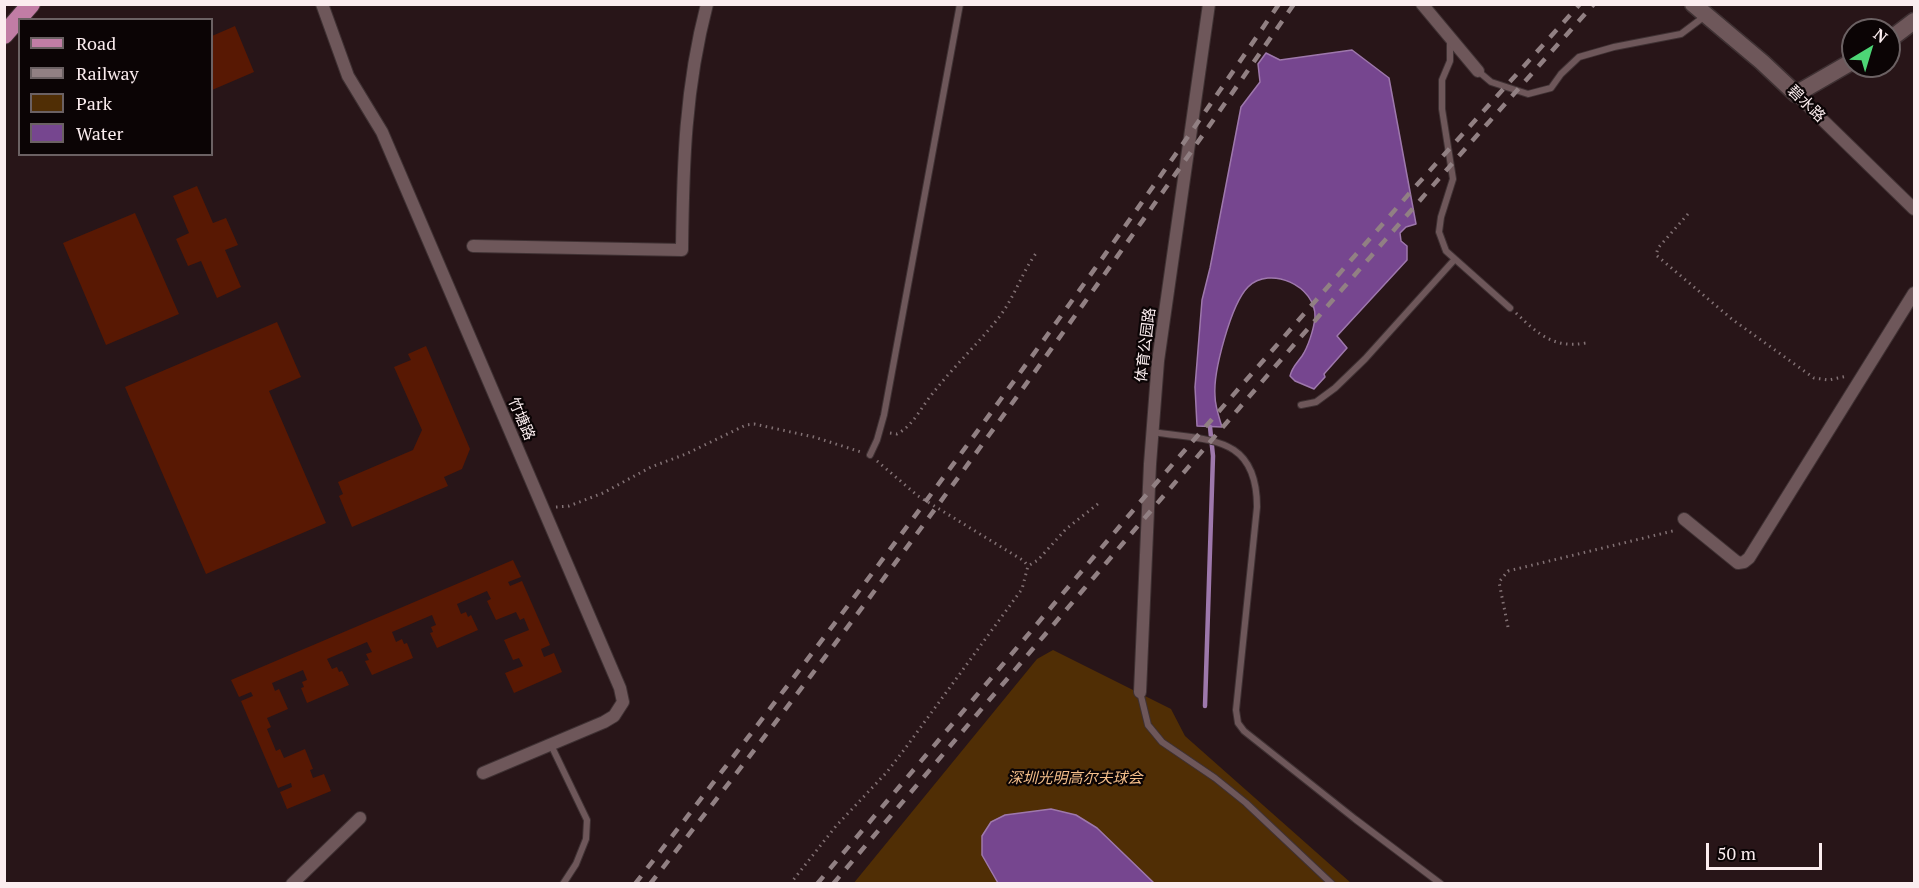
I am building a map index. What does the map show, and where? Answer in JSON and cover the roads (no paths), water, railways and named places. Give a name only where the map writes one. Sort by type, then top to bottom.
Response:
[{"type":"main road","points":[[19,18],[31,4]]},
{"type":"main road","points":[[4,35],[18,19]]},
{"type":"street","name":"竹塘路","points":[[322,4],[341,60],[348,76],[382,132],[620,688],[623,702],[614,716],[483,773]]},
{"type":"street","points":[[474,246],[682,250],[686,120],[694,61],[707,4]]},
{"type":"street","name":"体育公园路","points":[[1140,692],[1158,361],[1209,4]]},
{"type":"street","points":[[1422,4],[1478,71]]},
{"type":"street","name":"碧水路","points":[[1699,10],[1796,94],[1914,209]]},
{"type":"street","points":[[1901,31],[1914,21]]},
{"type":"street","points":[[1796,94],[1841,68]]},
{"type":"street","points":[[1688,522],[1738,563],[1749,558],[1914,293]]},
{"type":"street","points":[[292,884],[360,818]]},
{"type":"lane","points":[[870,455],[879,431],[960,4]]},
{"type":"lane","points":[[1478,71],[1491,82],[1528,94],[1551,88],[1561,74],[1579,57],[1681,34],[1699,10]]},
{"type":"lane","points":[[1449,37],[1450,61],[1442,80],[1442,109],[1453,179],[1438,232],[1446,251],[1510,308]]},
{"type":"lane","points":[[1301,405],[1316,402],[1335,388],[1365,359],[1455,259]]},
{"type":"lane","points":[[1153,432],[1223,444],[1238,451],[1253,478],[1257,494],[1236,710],[1238,723],[1355,819],[1441,884]]},
{"type":"lane","points":[[1140,692],[1148,725],[1162,742],[1215,778],[1246,803],[1332,884]]},
{"type":"lane","points":[[551,744],[587,820],[586,839],[576,864],[563,884]]},
{"type":"water","points":[[1352,50],[1389,78],[1416,224],[1406,227],[1400,233],[1401,241],[1407,246],[1407,260],[1337,336],[1347,348],[1314,389],[1295,381],[1290,376],[1306,348],[1313,327],[1315,317],[1308,296],[1290,282],[1279,279],[1268,278],[1248,287],[1235,308],[1224,339],[1217,371],[1215,400],[1222,427],[1197,426],[1195,387],[1202,300],[1241,107],[1260,82],[1258,64],[1266,53],[1280,60]]},
{"type":"water","points":[[1051,809],[1076,815],[1097,828],[1154,883],[998,883],[982,855],[982,836],[991,822],[1005,815]]},
{"type":"waterway","points":[[1205,706],[1213,456],[1210,427]]},
{"type":"railway","points":[[635,884],[801,668],[964,449],[1124,228],[1279,4]]},
{"type":"railway","points":[[650,884],[734,777],[979,449],[1138,228],[1294,4]]},
{"type":"railway","points":[[817,884],[1158,481],[1415,187],[1580,4]]},
{"type":"railway","points":[[833,884],[1306,331],[1594,4]]},
{"type":"park label","name":"深圳光明高尔夫球会","points":[[1075,779]]}]
